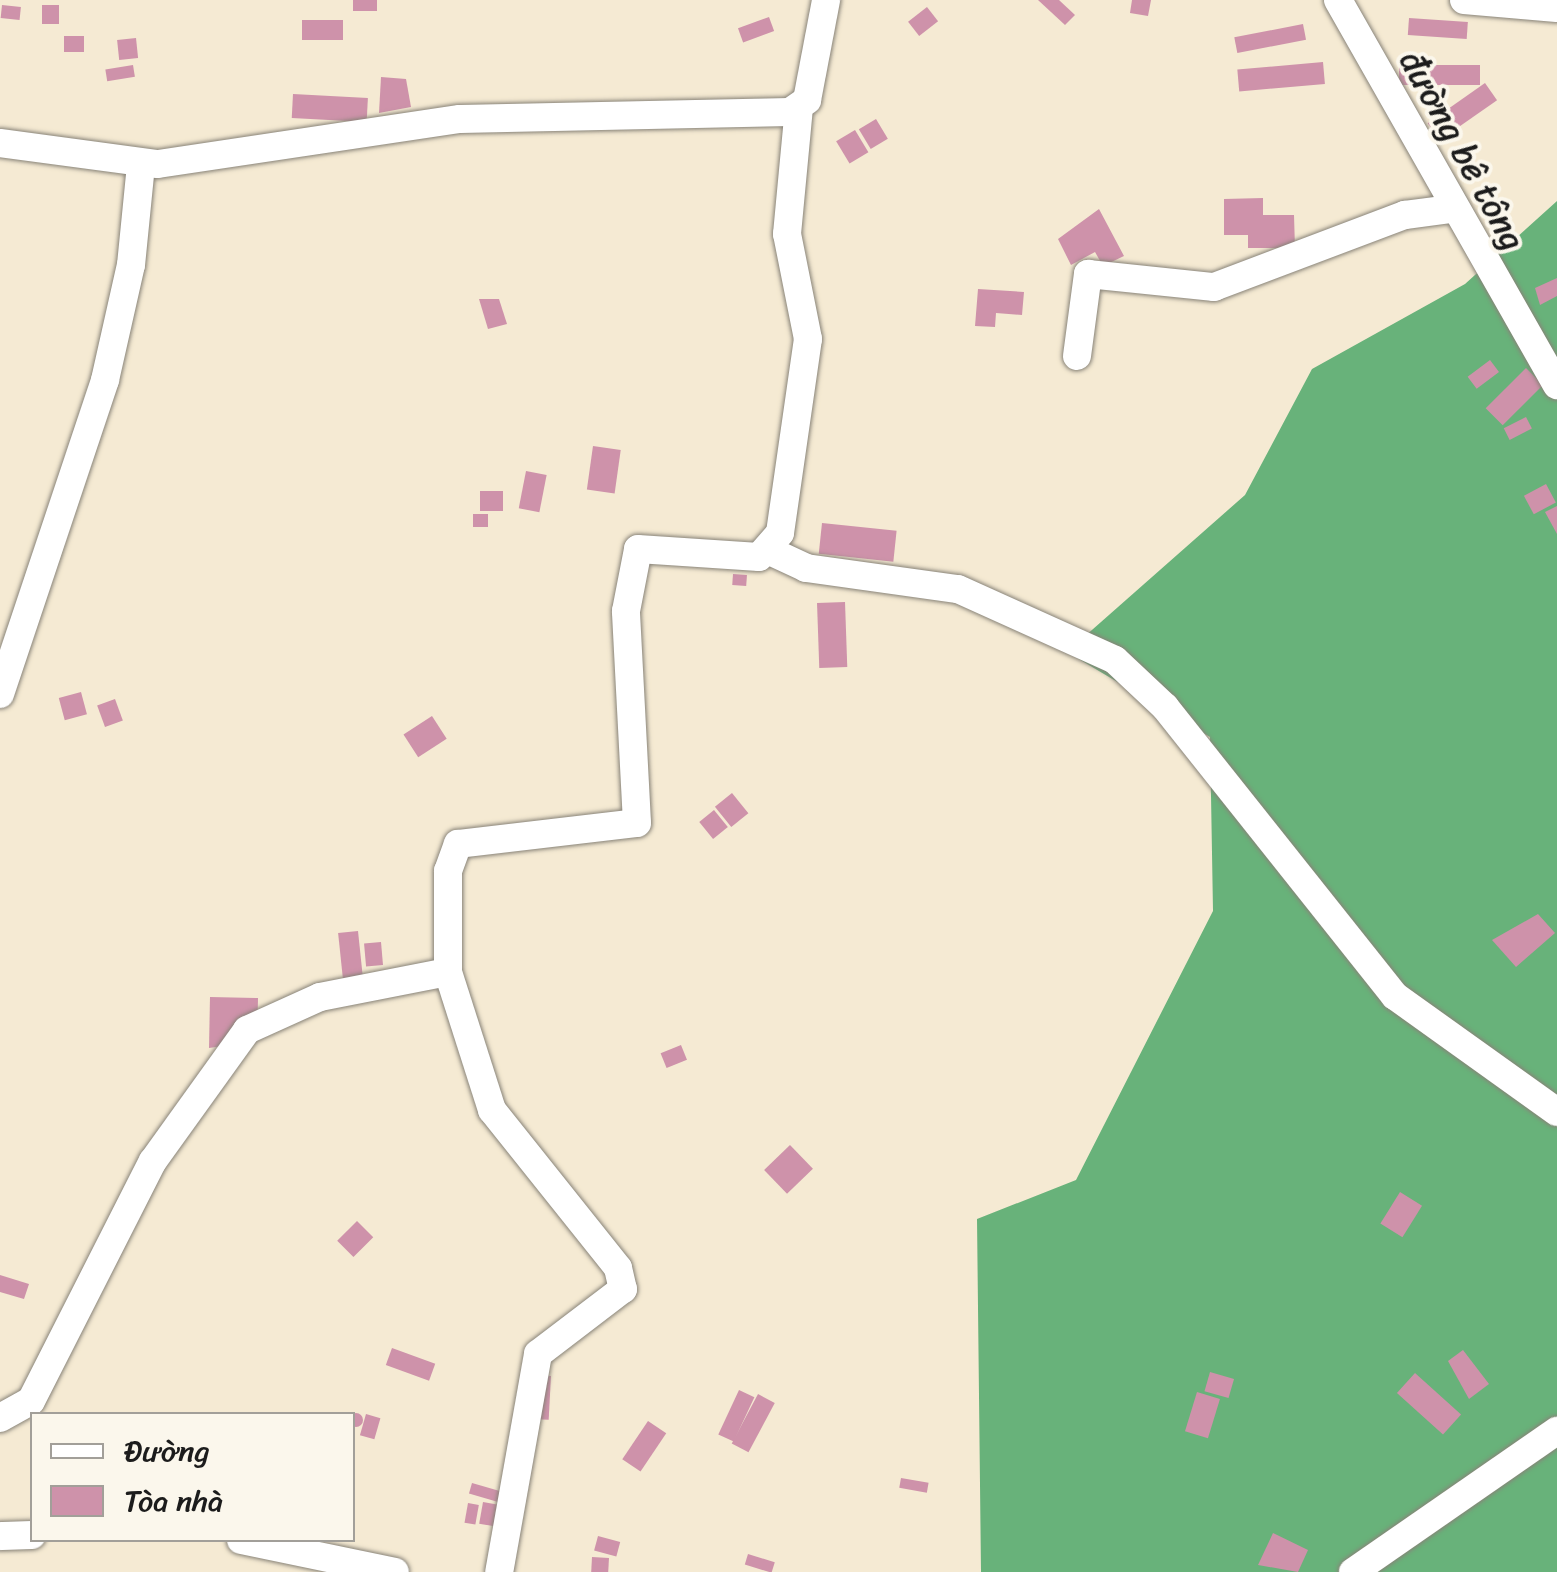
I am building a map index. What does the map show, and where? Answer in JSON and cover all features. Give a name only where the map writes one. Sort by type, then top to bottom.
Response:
[{"type":"street","points":[[772,552],[808,339],[787,234],[799,108],[826,0]]},
{"type":"street","name":"đường bê tông","points":[[1338,0],[1450,209],[1557,385]]},
{"type":"street","points":[[1464,0],[1557,8]]},
{"type":"street","points":[[0,143],[140,164],[460,119],[799,108]]},
{"type":"street","points":[[0,694],[105,380],[140,164]]},
{"type":"street","points":[[1077,356],[1088,274],[1214,287],[1405,215],[1450,209]]},
{"type":"street","points":[[499,1572],[538,1354],[623,1290],[618,1268],[492,1110],[448,972],[448,871],[458,844],[637,824],[626,611],[638,549],[772,552],[806,568],[958,589],[1115,660],[1164,707],[1395,996],[1557,1112]]},
{"type":"street","points":[[0,1418],[30,1401],[153,1162],[247,1030],[320,997],[448,972]]},
{"type":"street","points":[[1353,1572],[1557,1431]]},
{"type":"street","points":[[0,1536],[30,1535]]},
{"type":"street","points":[[251,1542],[395,1572]]},
{"type":"green space","points":[[1557,201],[1557,1572],[981,1572],[977,1219],[1076,1180],[1213,911],[1210,737],[1067,652],[1245,495],[1312,369],[1465,284]]},
{"type":"building","points":[[353,0],[377,0],[377,11],[353,11]]},
{"type":"building","points":[[1038,0],[1059,0],[1075,15],[1065,25]]},
{"type":"building","points":[[1132,0],[1151,0],[1148,16],[1130,13]]},
{"type":"building","points":[[2,5],[21,7],[20,20],[1,18]]},
{"type":"building","points":[[42,5],[59,5],[59,24],[42,24]]},
{"type":"building","points":[[927,7],[938,21],[919,36],[908,22]]},
{"type":"building","points":[[769,17],[774,31],[743,42],[738,28]]},
{"type":"building","points":[[1409,18],[1468,22],[1467,39],[1408,35]]},
{"type":"building","points":[[302,20],[343,20],[343,40],[302,40]]},
{"type":"building","points":[[1303,24],[1306,40],[1237,53],[1234,37]]},
{"type":"building","points":[[64,36],[84,36],[84,52],[64,52]]},
{"type":"building","points":[[136,38],[138,58],[119,60],[117,40]]},
{"type":"building","points":[[1323,62],[1325,84],[1239,91],[1237,69]]},
{"type":"building","points":[[133,65],[135,77],[107,81],[105,69]]},
{"type":"building","points":[[1399,65],[1480,65],[1480,85],[1399,85]]},
{"type":"building","points":[[381,77],[406,79],[411,107],[379,113]]},
{"type":"building","points":[[1485,83],[1497,100],[1440,140],[1428,123]]},
{"type":"building","points":[[293,94],[368,98],[367,122],[292,118]]},
{"type":"building","points":[[876,119],[888,139],[871,149],[859,129]]},
{"type":"building","points":[[855,130],[868,152],[850,164],[836,141]]},
{"type":"building","points":[[1263,198],[1263,215],[1294,215],[1295,248],[1248,248],[1248,235],[1224,235],[1224,199]]},
{"type":"building","points":[[1099,209],[1124,256],[1103,266],[1095,252],[1071,265],[1058,239]]},
{"type":"building","points":[[1557,278],[1557,296],[1540,305],[1535,288]]},
{"type":"building","points":[[978,289],[1024,292],[1022,315],[996,313],[995,327],[975,326]]},
{"type":"building","points":[[479,299],[499,299],[507,324],[488,329]]},
{"type":"building","points":[[1490,360],[1499,372],[1477,389],[1468,377]]},
{"type":"building","points":[[1526,368],[1543,385],[1503,425],[1486,408]]},
{"type":"building","points":[[1526,417],[1532,429],[1510,440],[1504,428]]},
{"type":"building","points":[[593,446],[621,450],[615,493],[587,490]]},
{"type":"building","points":[[526,471],[547,475],[539,512],[519,508]]},
{"type":"building","points":[[1546,484],[1556,503],[1534,514],[1524,496]]},
{"type":"building","points":[[480,491],[503,491],[503,511],[480,511]]},
{"type":"building","points":[[1557,506],[1557,534],[1545,512]]},
{"type":"building","points":[[473,514],[488,514],[488,527],[473,527]]},
{"type":"building","points":[[822,523],[897,531],[893,562],[819,554]]},
{"type":"building","points":[[733,574],[747,575],[746,586],[732,585]]},
{"type":"building","points":[[845,602],[847,667],[819,668],[817,603]]},
{"type":"building","points":[[81,692],[87,714],[65,720],[59,698]]},
{"type":"building","points":[[115,699],[123,721],[105,727],[97,705]]},
{"type":"building","points":[[432,716],[447,739],[418,757],[403,735]]},
{"type":"building","points":[[732,793],[748,813],[731,827],[715,807]]},
{"type":"building","points":[[714,810],[728,827],[713,839],[699,822]]},
{"type":"building","points":[[1538,914],[1555,933],[1516,967],[1492,940]]},
{"type":"building","points":[[358,931],[363,981],[343,983],[338,933]]},
{"type":"building","points":[[381,942],[383,965],[366,966],[364,943]]},
{"type":"building","points":[[210,997],[258,998],[257,1041],[209,1048]]},
{"type":"building","points":[[681,1045],[687,1060],[667,1068],[661,1053]]},
{"type":"building","points":[[790,1145],[813,1169],[787,1194],[764,1170]]},
{"type":"building","points":[[1400,1192],[1422,1206],[1402,1237],[1380,1223]]},
{"type":"building","points":[[357,1221],[373,1237],[353,1257],[337,1241]]},
{"type":"building","points":[[0,1275],[29,1284],[24,1299],[0,1292]]},
{"type":"building","points":[[392,1348],[435,1364],[429,1381],[386,1365]]},
{"type":"building","points":[[1463,1350],[1489,1384],[1469,1399],[1448,1361]]},
{"type":"building","points":[[1210,1372],[1234,1379],[1229,1398],[1204,1391]]},
{"type":"building","points":[[1415,1373],[1461,1414],[1443,1435],[1397,1393]]},
{"type":"building","points":[[534,1375],[551,1376],[549,1420],[532,1419]]},
{"type":"building","points":[[739,1390],[754,1397],[734,1442],[718,1434]]},
{"type":"building","points":[[1197,1392],[1220,1399],[1208,1438],[1185,1431]]},
{"type":"building","points":[[758,1394],[775,1403],[748,1452],[732,1443]]},
{"type":"building","points":[[355,1413],[361,1415],[361,1425],[355,1427]]},
{"type":"building","points":[[366,1414],[380,1418],[374,1439],[360,1435]]},
{"type":"building","points":[[648,1421],[666,1433],[641,1471],[622,1459]]},
{"type":"building","points":[[901,1478],[929,1483],[927,1493],[899,1488]]},
{"type":"building","points":[[472,1483],[511,1494],[508,1505],[469,1494]]},
{"type":"building","points":[[483,1502],[500,1505],[496,1527],[479,1524]]},
{"type":"building","points":[[468,1503],[479,1505],[475,1525],[465,1523]]},
{"type":"building","points":[[1273,1533],[1308,1550],[1298,1572],[1258,1565]]},
{"type":"building","points":[[598,1536],[620,1542],[616,1556],[594,1550]]},
{"type":"building","points":[[748,1554],[775,1562],[772,1572],[745,1565]]},
{"type":"building","points":[[592,1557],[609,1558],[608,1572],[591,1572]]}]
